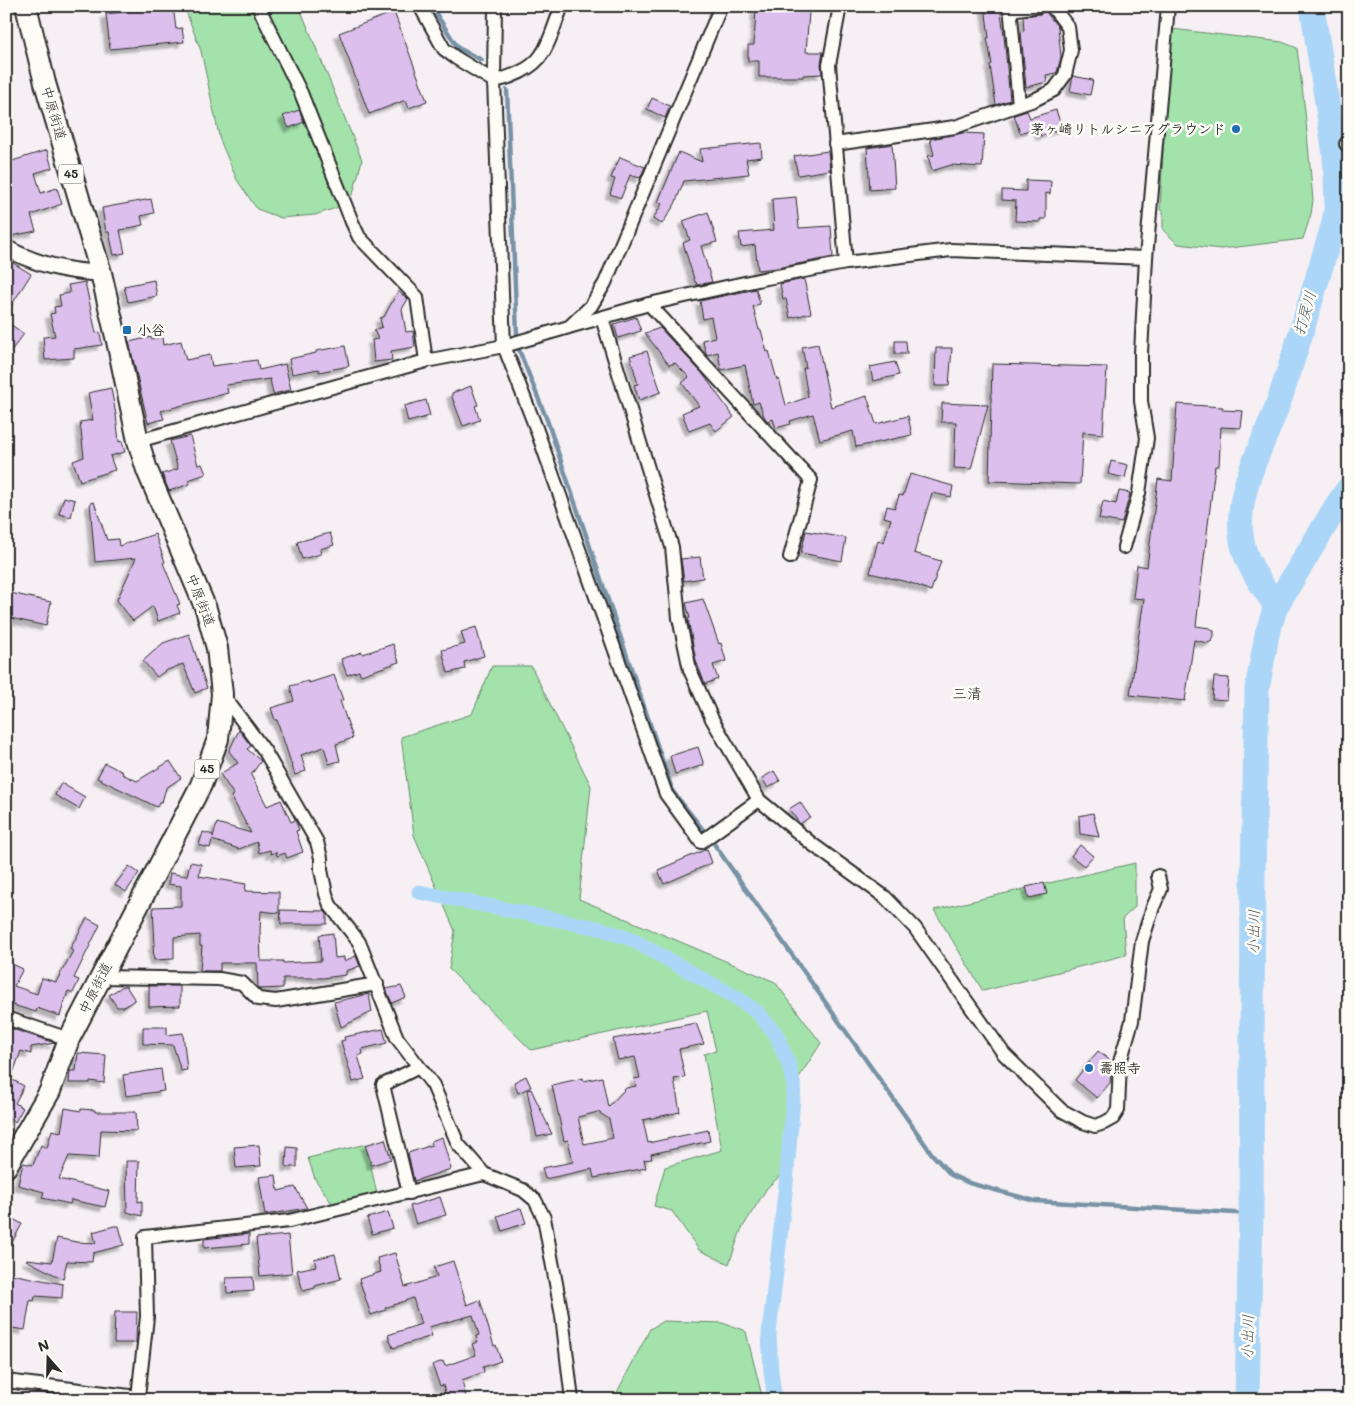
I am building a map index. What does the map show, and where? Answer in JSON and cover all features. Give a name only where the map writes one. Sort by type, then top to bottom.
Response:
[{"type":"main road","name":"中原街道","points":[[6,1168],[50,1091],[69,1039],[201,785],[218,739],[222,694],[217,648],[206,609],[147,470],[138,441],[101,272],[44,83],[26,6]]},
{"type":"street","points":[[258,6],[301,94],[359,237],[417,297],[426,361]]},
{"type":"street","points":[[420,6],[444,48],[456,58],[494,81],[511,78],[542,55],[562,6]]},
{"type":"street","points":[[495,6],[494,81],[513,343],[536,428],[666,794],[701,842],[760,800]]},
{"type":"street","points":[[570,327],[592,306],[605,283],[722,6]]},
{"type":"street","points":[[840,6],[829,65],[846,263]]},
{"type":"street","points":[[1019,105],[1010,8],[1039,6]]},
{"type":"street","points":[[835,144],[955,127],[1034,100],[1054,90],[1065,75],[1071,50],[1068,26],[1052,6]]},
{"type":"street","points":[[1124,546],[1139,493],[1147,438],[1141,401],[1141,353],[1146,258],[1168,6]]},
{"type":"street","points":[[138,441],[426,361],[513,343],[649,304],[766,278],[846,263],[951,250],[1146,258]]},
{"type":"street","points":[[8,252],[75,271],[101,272]]},
{"type":"street","points":[[649,304],[811,480],[790,557]]},
{"type":"street","points":[[602,318],[672,547],[680,618],[690,670],[712,719],[760,800],[812,844],[885,897],[915,928],[1004,1054],[1061,1110],[1095,1126],[1113,1118],[1118,1110],[1120,1062],[1132,1021],[1142,941],[1161,889],[1158,876]]},
{"type":"street","points":[[222,694],[264,750],[313,834],[321,858],[324,882],[330,905],[359,942],[397,1038],[433,1085],[458,1144],[484,1174],[523,1190],[535,1200],[544,1218],[562,1316],[572,1400]]},
{"type":"street","points":[[100,978],[219,979],[242,983],[258,999],[276,1001],[377,984]]},
{"type":"street","points":[[6,1018],[69,1039]]},
{"type":"street","points":[[409,1193],[383,1085],[419,1067]]},
{"type":"street","points":[[6,1381],[137,1398],[147,1317],[145,1237],[289,1220],[484,1174]]},
{"type":"green space","points":[[184,6],[299,6],[362,160],[353,194],[336,208],[315,215],[281,218],[257,209],[237,180],[220,140],[201,51]]},
{"type":"green space","name":"茅ヶ崎リトルシニアグラウンド","points":[[1172,29],[1282,42],[1297,48],[1313,200],[1311,214],[1303,239],[1221,249],[1178,244],[1163,230],[1163,211],[1160,210],[1169,34]]},
{"type":"green space","points":[[492,666],[531,666],[591,786],[579,899],[775,982],[821,1043],[791,1090],[782,1174],[767,1188],[741,1230],[729,1264],[699,1250],[672,1211],[654,1206],[665,1167],[722,1150],[704,1054],[716,1051],[707,1011],[531,1050],[449,969],[455,931],[414,835],[401,737],[472,714]]},
{"type":"green space","points":[[1135,863],[1135,907],[1123,918],[1126,955],[983,991],[934,910]]},
{"type":"green space","points":[[366,1144],[377,1194],[333,1205],[315,1179],[308,1158]]},
{"type":"green space","points":[[663,1321],[722,1323],[744,1330],[763,1400],[613,1400],[650,1329]]},
{"type":"building","points":[[173,6],[176,29],[182,28],[184,42],[110,49],[106,14]]},
{"type":"building","points":[[985,6],[1000,6],[1004,35],[1010,100],[996,105],[987,38],[989,38]]},
{"type":"building","points":[[756,9],[809,12],[806,52],[823,52],[822,74],[803,75],[803,77],[759,77],[759,61],[748,61],[748,45],[754,45]]},
{"type":"building","points":[[1045,11],[1058,27],[1061,57],[1057,72],[1046,75],[1047,82],[1026,87],[1021,32],[1024,31],[1023,16],[1040,14]]},
{"type":"building","points":[[394,12],[427,101],[409,108],[406,100],[369,114],[339,33]]},
{"type":"building","points":[[1073,76],[1093,80],[1090,95],[1070,91]]},
{"type":"building","points":[[652,98],[670,106],[665,118],[647,109]]},
{"type":"building","points":[[299,110],[304,122],[289,128],[283,116]]},
{"type":"building","points":[[1056,110],[1062,128],[1041,136],[1038,127],[1020,133],[1014,115],[1027,111],[1030,118]]},
{"type":"building","points":[[963,133],[984,134],[982,167],[951,165],[932,171],[928,156],[934,155],[930,139]]},
{"type":"building","points":[[761,143],[762,157],[746,159],[749,174],[684,181],[675,204],[662,224],[653,219],[662,204],[658,202],[679,152],[702,162],[700,149]]},
{"type":"building","points":[[892,144],[895,188],[870,190],[867,148]]},
{"type":"building","points":[[47,150],[52,168],[35,173],[41,193],[57,188],[62,204],[31,215],[36,231],[6,237],[6,182],[9,181],[6,163]]},
{"type":"building","points":[[828,151],[830,170],[798,175],[794,156]]},
{"type":"building","points":[[620,157],[645,167],[640,178],[630,175],[621,198],[610,194],[615,179],[611,178]]},
{"type":"building","points":[[1026,180],[1051,181],[1050,194],[1046,193],[1046,219],[1040,219],[1040,222],[1015,221],[1016,201],[1002,200],[1002,190],[1026,191]]},
{"type":"building","points":[[796,197],[799,228],[831,226],[833,257],[758,270],[755,245],[741,247],[739,233],[774,230],[772,199]]},
{"type":"building","points":[[151,199],[154,213],[141,216],[143,225],[120,230],[125,253],[114,255],[109,232],[106,232],[102,208]]},
{"type":"building","points":[[708,212],[717,242],[701,246],[712,282],[697,285],[683,243],[690,240],[683,221]]},
{"type":"building","points":[[10,261],[31,274],[6,314],[6,267]]},
{"type":"building","points":[[804,279],[811,313],[790,318],[786,299],[783,299],[780,284]]},
{"type":"building","points":[[154,280],[157,296],[128,302],[124,286]]},
{"type":"building","points":[[85,282],[96,333],[100,332],[102,345],[74,349],[74,358],[45,360],[43,337],[55,336],[50,314],[55,313],[54,307],[61,306],[59,295],[70,293],[68,285]]},
{"type":"building","points":[[756,289],[760,304],[753,306],[759,330],[761,330],[767,352],[769,351],[786,405],[808,397],[803,368],[806,368],[802,347],[818,344],[831,407],[867,396],[876,424],[908,416],[912,435],[856,447],[853,431],[820,440],[813,414],[790,421],[791,424],[776,428],[773,419],[767,421],[759,402],[753,404],[745,365],[721,370],[718,352],[707,355],[702,340],[715,337],[711,317],[703,319],[700,301]]},
{"type":"building","points":[[398,291],[408,299],[402,309],[406,332],[413,331],[415,347],[391,351],[392,360],[374,362],[372,340],[378,339],[374,330],[382,327],[380,318],[384,317]]},
{"type":"building","points":[[636,317],[641,331],[618,338],[614,324]]},
{"type":"building","points":[[6,321],[24,334],[6,357]]},
{"type":"building","points":[[660,328],[702,373],[734,417],[716,431],[710,423],[689,431],[682,413],[699,406],[682,383],[689,377],[675,363],[669,365],[645,333]]},
{"type":"building","points":[[151,337],[151,339],[162,337],[163,345],[181,341],[186,360],[210,355],[212,366],[257,360],[259,370],[285,364],[291,390],[273,394],[270,379],[226,385],[228,393],[161,411],[164,419],[148,423],[129,342]]},
{"type":"building","points":[[895,341],[906,341],[907,354],[895,354]]},
{"type":"building","points":[[345,346],[349,366],[319,372],[319,369],[292,374],[289,359],[316,353],[316,351]]},
{"type":"building","points":[[936,348],[952,348],[949,386],[935,386]]},
{"type":"building","points":[[647,351],[661,392],[639,400],[634,385],[638,384],[630,356]]},
{"type":"building","points":[[895,362],[899,375],[873,381],[870,367]]},
{"type":"building","points":[[992,364],[1107,367],[1103,434],[1083,432],[1080,484],[989,481]]},
{"type":"building","points":[[471,386],[478,405],[475,406],[480,420],[463,426],[452,393]]},
{"type":"building","points":[[111,388],[119,442],[122,441],[125,452],[110,456],[115,470],[80,481],[73,461],[84,457],[80,422],[93,420],[88,393]]},
{"type":"building","points":[[426,400],[430,416],[408,422],[404,406]]},
{"type":"building","points":[[942,403],[988,405],[971,469],[954,468],[956,422],[941,422]]},
{"type":"building","points":[[1177,404],[1223,407],[1222,410],[1243,411],[1241,428],[1221,427],[1219,466],[1215,466],[1196,626],[1210,628],[1214,631],[1214,636],[1212,641],[1208,643],[1194,640],[1185,701],[1130,695],[1144,599],[1133,598],[1137,565],[1147,567],[1158,479],[1172,481]]},
{"type":"building","points":[[190,436],[198,465],[202,464],[206,474],[188,480],[190,484],[169,491],[162,474],[178,469],[170,441]]},
{"type":"building","points":[[1111,461],[1128,465],[1125,478],[1108,474]]},
{"type":"building","points":[[910,474],[953,486],[951,497],[932,493],[914,553],[941,561],[931,591],[911,583],[870,573],[878,540],[884,542],[891,519],[884,517],[887,506],[895,508],[899,495],[903,496]]},
{"type":"building","points":[[1119,491],[1130,493],[1122,523],[1099,519],[1103,501],[1116,504]]},
{"type":"building","points":[[64,497],[75,500],[71,517],[59,514]]},
{"type":"building","points":[[94,502],[107,540],[118,539],[119,546],[155,534],[165,562],[163,563],[180,604],[177,605],[180,613],[158,621],[153,606],[133,621],[117,600],[136,558],[95,562],[90,503]]},
{"type":"building","points":[[806,531],[846,538],[842,561],[801,553]]},
{"type":"building","points":[[330,533],[334,545],[320,549],[321,554],[302,559],[297,542]]},
{"type":"building","points":[[700,557],[703,578],[684,581],[681,559]]},
{"type":"building","points":[[6,592],[51,602],[46,626],[6,617]]},
{"type":"building","points":[[703,599],[719,644],[721,643],[726,661],[713,665],[718,679],[705,684],[696,661],[686,603]]},
{"type":"building","points":[[476,627],[484,656],[464,662],[465,669],[448,673],[442,650],[465,644],[461,632]]},
{"type":"building","points":[[189,634],[207,688],[195,693],[183,664],[165,671],[157,677],[143,661],[163,643]]},
{"type":"building","points":[[393,644],[399,662],[361,675],[359,671],[347,675],[341,659]]},
{"type":"building","points":[[334,675],[343,700],[340,701],[353,738],[336,744],[340,761],[329,764],[324,747],[301,755],[306,771],[295,775],[277,720],[275,720],[271,708],[294,701],[290,686],[308,681],[309,683]]},
{"type":"building","points":[[1214,677],[1229,678],[1227,700],[1212,699]]},
{"type":"building","points":[[239,730],[251,746],[247,749],[261,761],[251,775],[267,806],[281,800],[291,822],[295,820],[299,830],[296,831],[303,852],[287,858],[285,853],[277,856],[276,852],[271,854],[270,850],[259,853],[257,842],[239,849],[212,840],[210,848],[199,845],[203,832],[213,835],[213,837],[217,823],[251,833],[231,796],[234,795],[220,774],[238,763],[229,751]]},
{"type":"building","points":[[698,747],[704,765],[675,774],[670,756]]},
{"type":"building","points":[[170,761],[181,778],[166,788],[162,802],[160,801],[157,807],[97,778],[105,763],[137,781]]},
{"type":"building","points":[[774,771],[780,781],[768,788],[762,778]]},
{"type":"building","points":[[61,783],[85,797],[79,809],[55,795]]},
{"type":"building","points":[[800,802],[810,817],[800,824],[789,809]]},
{"type":"building","points":[[1093,813],[1099,837],[1080,834],[1079,816]]},
{"type":"building","points":[[1080,845],[1093,856],[1084,866],[1071,856]]},
{"type":"building","points":[[707,849],[712,863],[664,884],[658,870]]},
{"type":"building","points":[[190,862],[201,864],[199,876],[246,884],[245,891],[279,892],[279,913],[261,911],[261,961],[283,961],[283,963],[321,961],[319,935],[333,933],[335,958],[344,957],[344,961],[356,956],[360,966],[346,971],[346,975],[323,978],[283,978],[283,988],[259,989],[257,963],[220,963],[220,971],[200,971],[202,946],[200,946],[200,935],[174,937],[174,959],[154,960],[153,907],[181,906],[181,886],[168,884],[170,873],[187,876]]},
{"type":"building","points":[[129,866],[139,873],[126,892],[115,885]]},
{"type":"building","points":[[1044,883],[1047,894],[1029,898],[1026,887]]},
{"type":"building","points":[[280,910],[324,911],[327,914],[327,924],[281,924]]},
{"type":"building","points":[[87,918],[100,925],[74,978],[79,980],[73,993],[68,991],[60,1016],[37,1008],[36,1012],[6,1003],[6,961],[23,969],[14,986],[37,994],[42,978],[56,982],[73,951],[70,949]]},
{"type":"building","points":[[126,986],[135,1000],[124,1007],[117,1007],[109,995]]},
{"type":"building","points":[[149,986],[180,986],[180,1006],[149,1007]]},
{"type":"building","points":[[401,986],[406,997],[392,1003],[386,989]]},
{"type":"building","points":[[369,994],[372,1012],[341,1027],[334,1002]]},
{"type":"building","points":[[696,1023],[704,1044],[679,1049],[685,1077],[674,1079],[680,1112],[643,1120],[648,1143],[708,1130],[710,1141],[651,1154],[652,1159],[644,1160],[646,1168],[594,1178],[592,1169],[545,1179],[542,1168],[573,1162],[568,1140],[564,1141],[552,1085],[583,1078],[584,1081],[602,1077],[608,1107],[626,1088],[636,1086],[634,1079],[640,1078],[635,1057],[618,1060],[613,1039]],"holes":[[[598,1112],[609,1119],[613,1138],[584,1144],[578,1117]]]},
{"type":"building","points":[[6,1027],[55,1043],[31,1047],[31,1054],[21,1051],[11,1079],[24,1086],[15,1103],[23,1108],[15,1122],[8,1117],[6,1120],[6,1055],[11,1043],[6,1042]]},
{"type":"building","points":[[143,1027],[167,1027],[167,1035],[183,1033],[187,1070],[181,1071],[173,1045],[143,1044]]},
{"type":"building","points":[[383,1029],[387,1043],[362,1049],[363,1054],[358,1056],[365,1079],[353,1082],[341,1041],[345,1040],[344,1037]]},
{"type":"building","points":[[1098,1051],[1112,1062],[1110,1083],[1097,1098],[1075,1080]]},
{"type":"building","points":[[78,1053],[106,1055],[104,1083],[90,1081],[90,1083],[69,1083],[70,1071],[76,1071]]},
{"type":"building","points":[[161,1069],[164,1091],[126,1096],[123,1075]]},
{"type":"building","points":[[526,1076],[531,1087],[518,1093],[514,1082]]},
{"type":"building","points":[[531,1089],[552,1134],[537,1137],[527,1090]]},
{"type":"building","points":[[65,1108],[81,1111],[81,1109],[95,1110],[95,1112],[136,1112],[137,1131],[101,1130],[99,1158],[69,1156],[59,1179],[109,1191],[105,1207],[71,1200],[70,1204],[42,1198],[44,1192],[18,1185],[23,1163],[33,1165],[41,1145],[47,1148],[52,1130],[61,1132]]},
{"type":"building","points":[[442,1137],[451,1169],[414,1181],[408,1153],[432,1145],[431,1141]]},
{"type":"building","points":[[385,1139],[391,1159],[372,1165],[365,1145]]},
{"type":"building","points":[[259,1145],[261,1166],[236,1168],[234,1147]]},
{"type":"building","points":[[287,1147],[297,1148],[297,1167],[286,1167]]},
{"type":"building","points":[[126,1161],[139,1161],[138,1202],[142,1201],[142,1216],[127,1212]]},
{"type":"building","points":[[276,1175],[278,1191],[295,1187],[307,1208],[265,1215],[259,1177]]},
{"type":"building","points":[[440,1197],[446,1215],[416,1224],[410,1206]]},
{"type":"building","points":[[521,1208],[526,1223],[502,1231],[497,1216]]},
{"type":"building","points":[[388,1212],[393,1228],[372,1234],[367,1218]]},
{"type":"building","points":[[6,1215],[22,1224],[6,1254]]},
{"type":"building","points":[[119,1226],[124,1245],[93,1253],[92,1262],[67,1261],[63,1279],[26,1260],[52,1262],[57,1238],[76,1242],[96,1243],[93,1232]]},
{"type":"building","points":[[249,1234],[249,1244],[204,1248],[204,1239]]},
{"type":"building","points":[[288,1235],[292,1273],[260,1276],[256,1238]]},
{"type":"building","points":[[395,1253],[405,1287],[437,1277],[434,1267],[453,1261],[467,1305],[480,1300],[494,1346],[496,1345],[501,1361],[483,1367],[484,1372],[462,1380],[466,1397],[447,1400],[443,1385],[440,1386],[432,1365],[443,1361],[445,1366],[476,1355],[472,1344],[478,1342],[476,1336],[479,1335],[473,1315],[429,1327],[432,1336],[393,1348],[388,1335],[421,1324],[413,1298],[371,1315],[359,1279],[381,1272],[377,1258]]},
{"type":"building","points":[[335,1254],[341,1279],[303,1291],[297,1270],[316,1266],[314,1259]]},
{"type":"building","points":[[6,1273],[63,1284],[62,1298],[35,1296],[34,1301],[30,1300],[25,1330],[6,1327]]},
{"type":"building","points":[[253,1277],[254,1291],[227,1293],[226,1278]]},
{"type":"building","points":[[115,1312],[137,1312],[136,1343],[114,1343]]},
{"type":"waterway","points":[[431,6],[458,48],[482,60]]},
{"type":"waterway","name":"打戻川","points":[[1276,606],[1249,564],[1241,535],[1241,517],[1247,483],[1273,418],[1286,379],[1334,223],[1337,204],[1335,154],[1312,6]]},
{"type":"waterway","points":[[507,90],[519,350],[547,420],[673,792],[712,841],[932,1154],[951,1175],[969,1183],[1035,1201],[1251,1214]]},
{"type":"waterway","name":"小出川","points":[[1247,1400],[1257,690],[1267,634],[1276,606],[1349,488]]},
{"type":"waterway","points":[[419,892],[598,928],[631,939],[737,998],[757,1012],[776,1034],[789,1065],[794,1087],[786,1184],[769,1334],[775,1400]]},
{"type":"place","name":"茅ヶ崎リトルシニアグラウンド","points":[[1236,129]]},
{"type":"place","name":"小谷","points":[[127,330]]},
{"type":"place","name":"壽照寺","points":[[1089,1068]]},
{"type":"district","name":"三清","points":[[967,694]]}]
